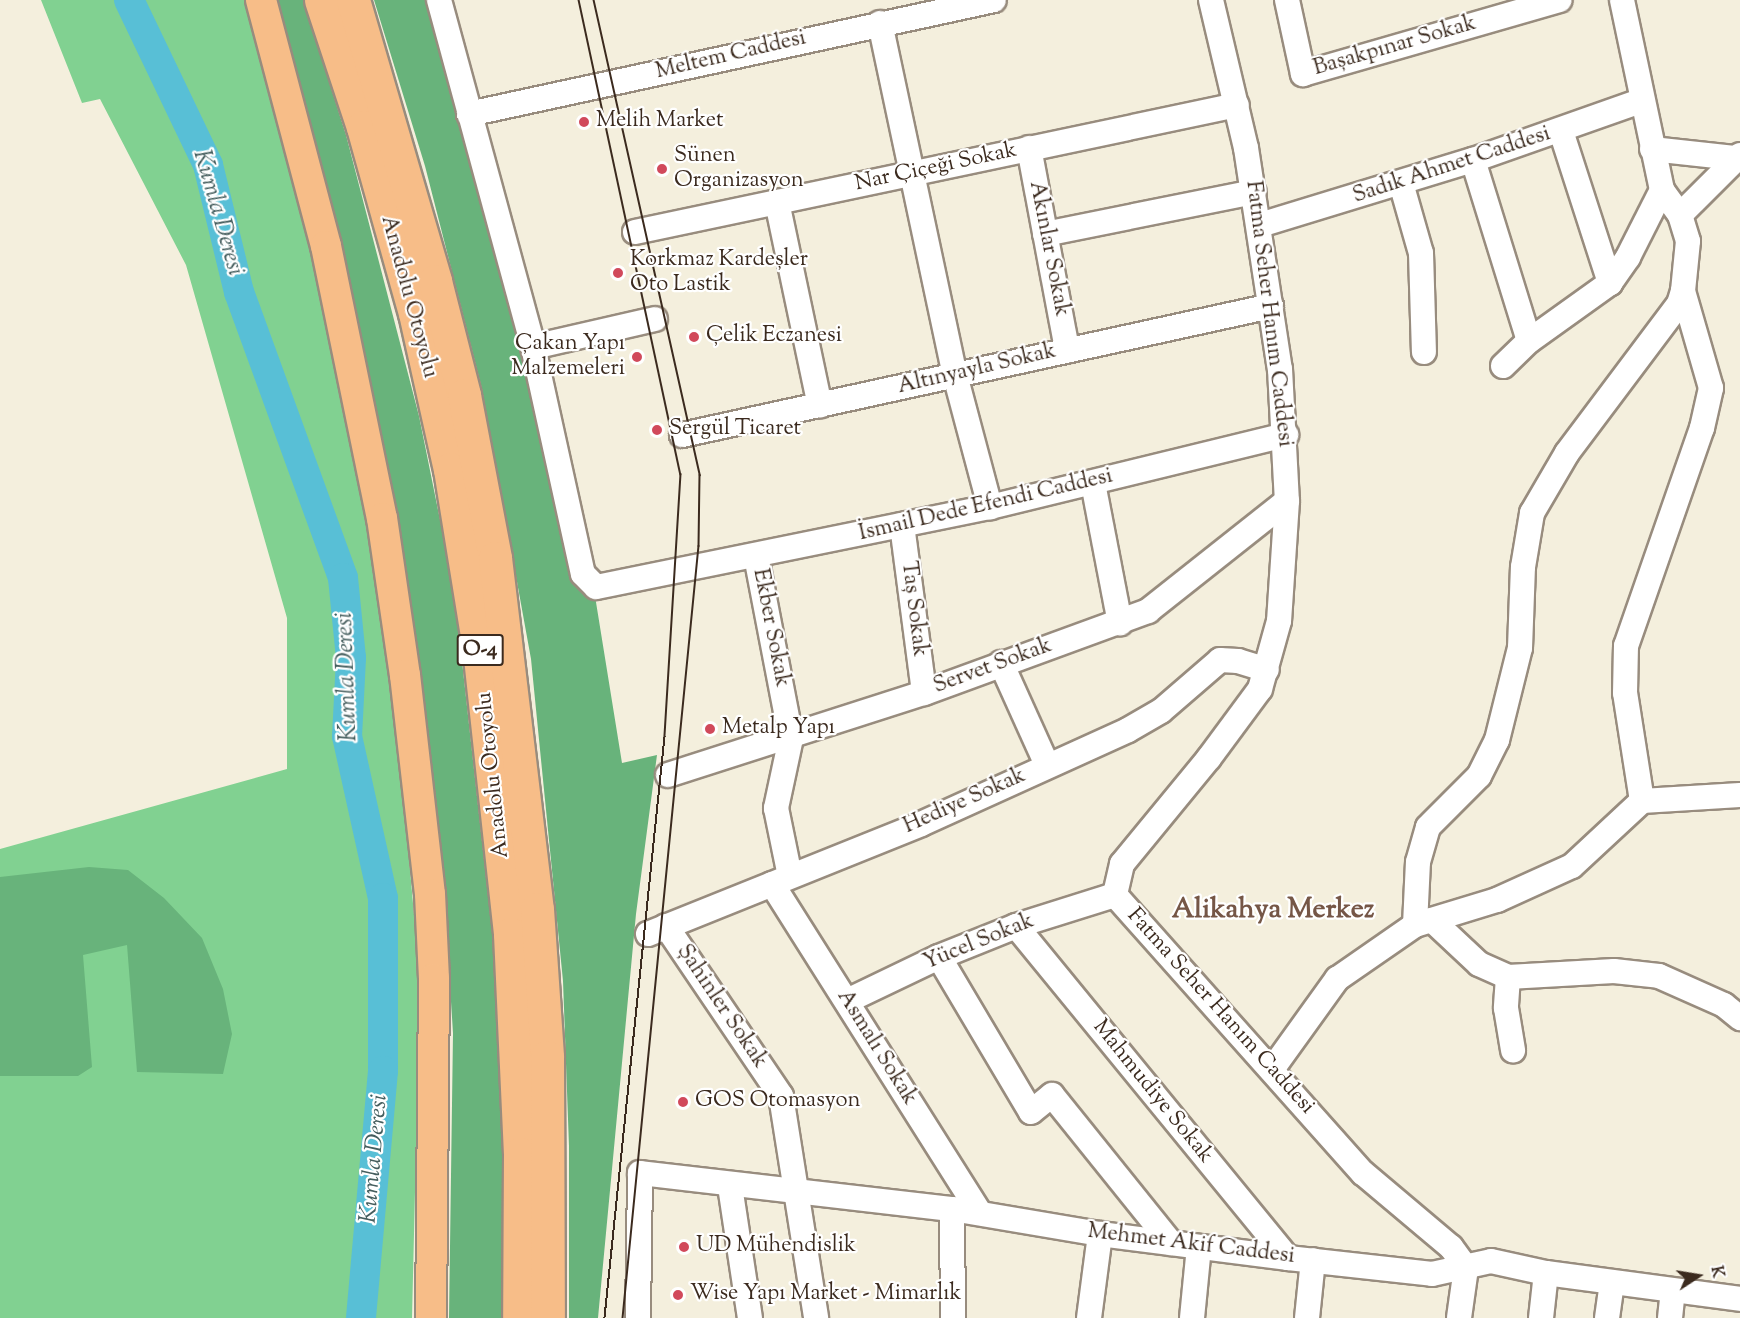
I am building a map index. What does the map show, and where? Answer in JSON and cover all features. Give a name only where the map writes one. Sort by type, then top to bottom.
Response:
[{"type":"highway","name":"Anadolu Otoyolu","points":[[321,0],[363,127],[415,313],[450,470],[478,637],[510,934],[520,1154],[519,1318]]},
{"type":"highway","name":"Anadolu Otoyolu","points":[[353,0],[435,281],[464,394],[495,558],[537,909],[547,1057],[548,1318]]},
{"type":"main road","points":[[261,0],[327,246],[382,518],[405,675],[430,894],[434,979],[431,1318]]},
{"type":"street","points":[[439,0],[533,346],[655,319]]},
{"type":"street","name":"Meltem Caddesi","points":[[469,114],[881,15],[994,0]]},
{"type":"street","name":"Fatma Seher Hanım Caddesi","points":[[1211,0],[1237,105],[1260,225],[1286,435],[1287,501],[1279,621],[1267,670],[1260,688],[1209,758],[1122,864],[1115,895],[1273,1068],[1364,1173],[1450,1247],[1466,1268]]},
{"type":"street","name":"Başakpınar Sokak","points":[[1287,0],[1303,74],[1560,0]]},
{"type":"street","points":[[1622,0],[1641,100],[1662,190],[1680,215],[1688,241],[1683,291],[1679,304],[1568,453],[1532,513],[1523,567],[1520,648],[1497,740],[1479,776],[1428,827],[1418,862],[1424,923],[1479,964],[1508,977],[1614,971],[1659,976],[1724,1005],[1740,1018]]},
{"type":"street","points":[[881,15],[955,375],[990,507]]},
{"type":"street","name":"Sadık Ahmet Caddesi","points":[[1260,225],[1473,160],[1561,131],[1641,100]]},
{"type":"street","name":"Nar Çiçeği Sokak","points":[[635,232],[1237,105]]},
{"type":"street","points":[[1561,131],[1610,283]]},
{"type":"street","name":"Akınlar Sokak","points":[[1029,148],[1067,350]]},
{"type":"street","points":[[1652,149],[1738,156]]},
{"type":"street","points":[[1680,215],[1738,156]]},
{"type":"street","points":[[1473,160],[1529,341]]},
{"type":"street","points":[[1401,183],[1422,262],[1424,351]]},
{"type":"street","points":[[1503,366],[1529,341],[1610,283],[1628,257],[1662,190]]},
{"type":"street","points":[[1046,234],[1254,192]]},
{"type":"street","points":[[777,202],[820,406]]},
{"type":"street","points":[[1642,801],[1625,693],[1626,646],[1702,428],[1710,388],[1683,291]]},
{"type":"street","name":"Altınyayla Sokak","points":[[682,435],[1271,306]]},
{"type":"street","name":"İsmail Dede Efendi Caddesi","points":[[533,346],[583,574],[589,583],[605,587],[990,507],[1286,435]]},
{"type":"street","points":[[1093,483],[1120,622]]},
{"type":"street","name":"Servet Sokak","points":[[668,775],[790,738],[924,693],[1001,663],[1120,622],[1161,602],[1287,501]]},
{"type":"street","name":"Taş Sokak","points":[[902,525],[924,693]]},
{"type":"street","name":"Ekber Sokak","points":[[756,556],[791,748],[776,808],[781,880]]},
{"type":"street","name":"Hediye Sokak","points":[[657,930],[921,824],[1147,721],[1220,660],[1267,670]]},
{"type":"street","points":[[1001,663],[1047,765]]},
{"type":"street","points":[[1273,1068],[1337,979],[1424,923],[1497,900],[1572,866],[1642,801],[1740,795]]},
{"type":"street","name":"Asmalı Sokak","points":[[781,880],[847,1001],[980,1214]]},
{"type":"street","name":"Yücel Sokak","points":[[847,1001],[939,957],[1016,926],[1115,895]]},
{"type":"street","name":"Mahmudiye Sokak","points":[[1016,926],[1288,1258]]},
{"type":"street","name":"Şahinler Sokak","points":[[657,930],[781,1096],[816,1318]]},
{"type":"street","points":[[939,957],[1031,1112],[1052,1095],[1171,1243]]},
{"type":"street","points":[[1508,977],[1506,1008],[1513,1050]]},
{"type":"street","name":"Mehmet Akif Caddesi","points":[[638,1318],[640,1173],[798,1194],[952,1209],[1100,1234],[1288,1258],[1432,1274],[1491,1261],[1546,1273],[1740,1299]]},
{"type":"street","points":[[730,1186],[750,1318]]},
{"type":"street","points":[[952,1209],[953,1318]]},
{"type":"street","points":[[1089,1318],[1100,1234]]},
{"type":"street","points":[[1192,1318],[1199,1246]]},
{"type":"street","points":[[1307,1318],[1313,1260]]},
{"type":"street","points":[[1459,1318],[1466,1268]]},
{"type":"street","points":[[1541,1318],[1546,1273]]},
{"type":"street","points":[[1607,1318],[1612,1282]]},
{"type":"street","points":[[1670,1318],[1673,1291]]},
{"type":"green space","points":[[41,0],[248,0],[298,179],[347,414],[393,678],[420,982],[412,1318],[0,1318],[0,849],[287,769],[287,618],[186,265],[100,99],[82,103]]},
{"type":"green space","points":[[273,0],[303,0],[346,135],[419,416],[454,589],[492,932],[502,1077],[502,1318],[449,1318],[453,1033],[444,892]]},
{"type":"green space","points":[[374,0],[431,0],[595,596],[622,763],[657,755],[636,914],[598,1318],[569,1318],[569,1146],[563,981],[531,659],[482,389],[425,166]]},
{"type":"green space","points":[[89,867],[128,870],[164,898],[202,938],[223,989],[232,1034],[223,1074],[137,1072],[127,945],[83,955],[92,1067],[78,1076],[0,1076],[0,877]]},
{"type":"waterway","name":"Kumla Deresi","points":[[129,0],[208,165],[239,292],[343,578],[351,658],[347,736],[383,898],[383,1071],[361,1318]]},
{"type":"tram line","points":[[579,0],[681,474],[665,737],[605,1318]]},
{"type":"tram line","points":[[594,0],[700,475],[699,546],[623,1318]]},
{"type":"place","name":"Melih Market","points":[[584,122]]},
{"type":"place","name":"Sünen Organizasyon","points":[[662,169]]},
{"type":"place","name":"Korkmaz Kardeşler Oto Lastik","points":[[618,273]]},
{"type":"place","name":"Çelik Eczanesi","points":[[694,337]]},
{"type":"place","name":"Çakan Yapı Malzemeleri","points":[[637,357]]},
{"type":"place","name":"Sergül Ticaret","points":[[657,430]]},
{"type":"place","name":"Metalp Yapı","points":[[710,729]]},
{"type":"place","name":"GOS Otomasyon","points":[[683,1102]]},
{"type":"place","name":"UD Mühendislik","points":[[684,1247]]},
{"type":"place","name":"Wise Yapı Market - Mimarlık","points":[[678,1295]]},
{"type":"district","name":"Alikahya Merkez","points":[[1273,910]]}]
